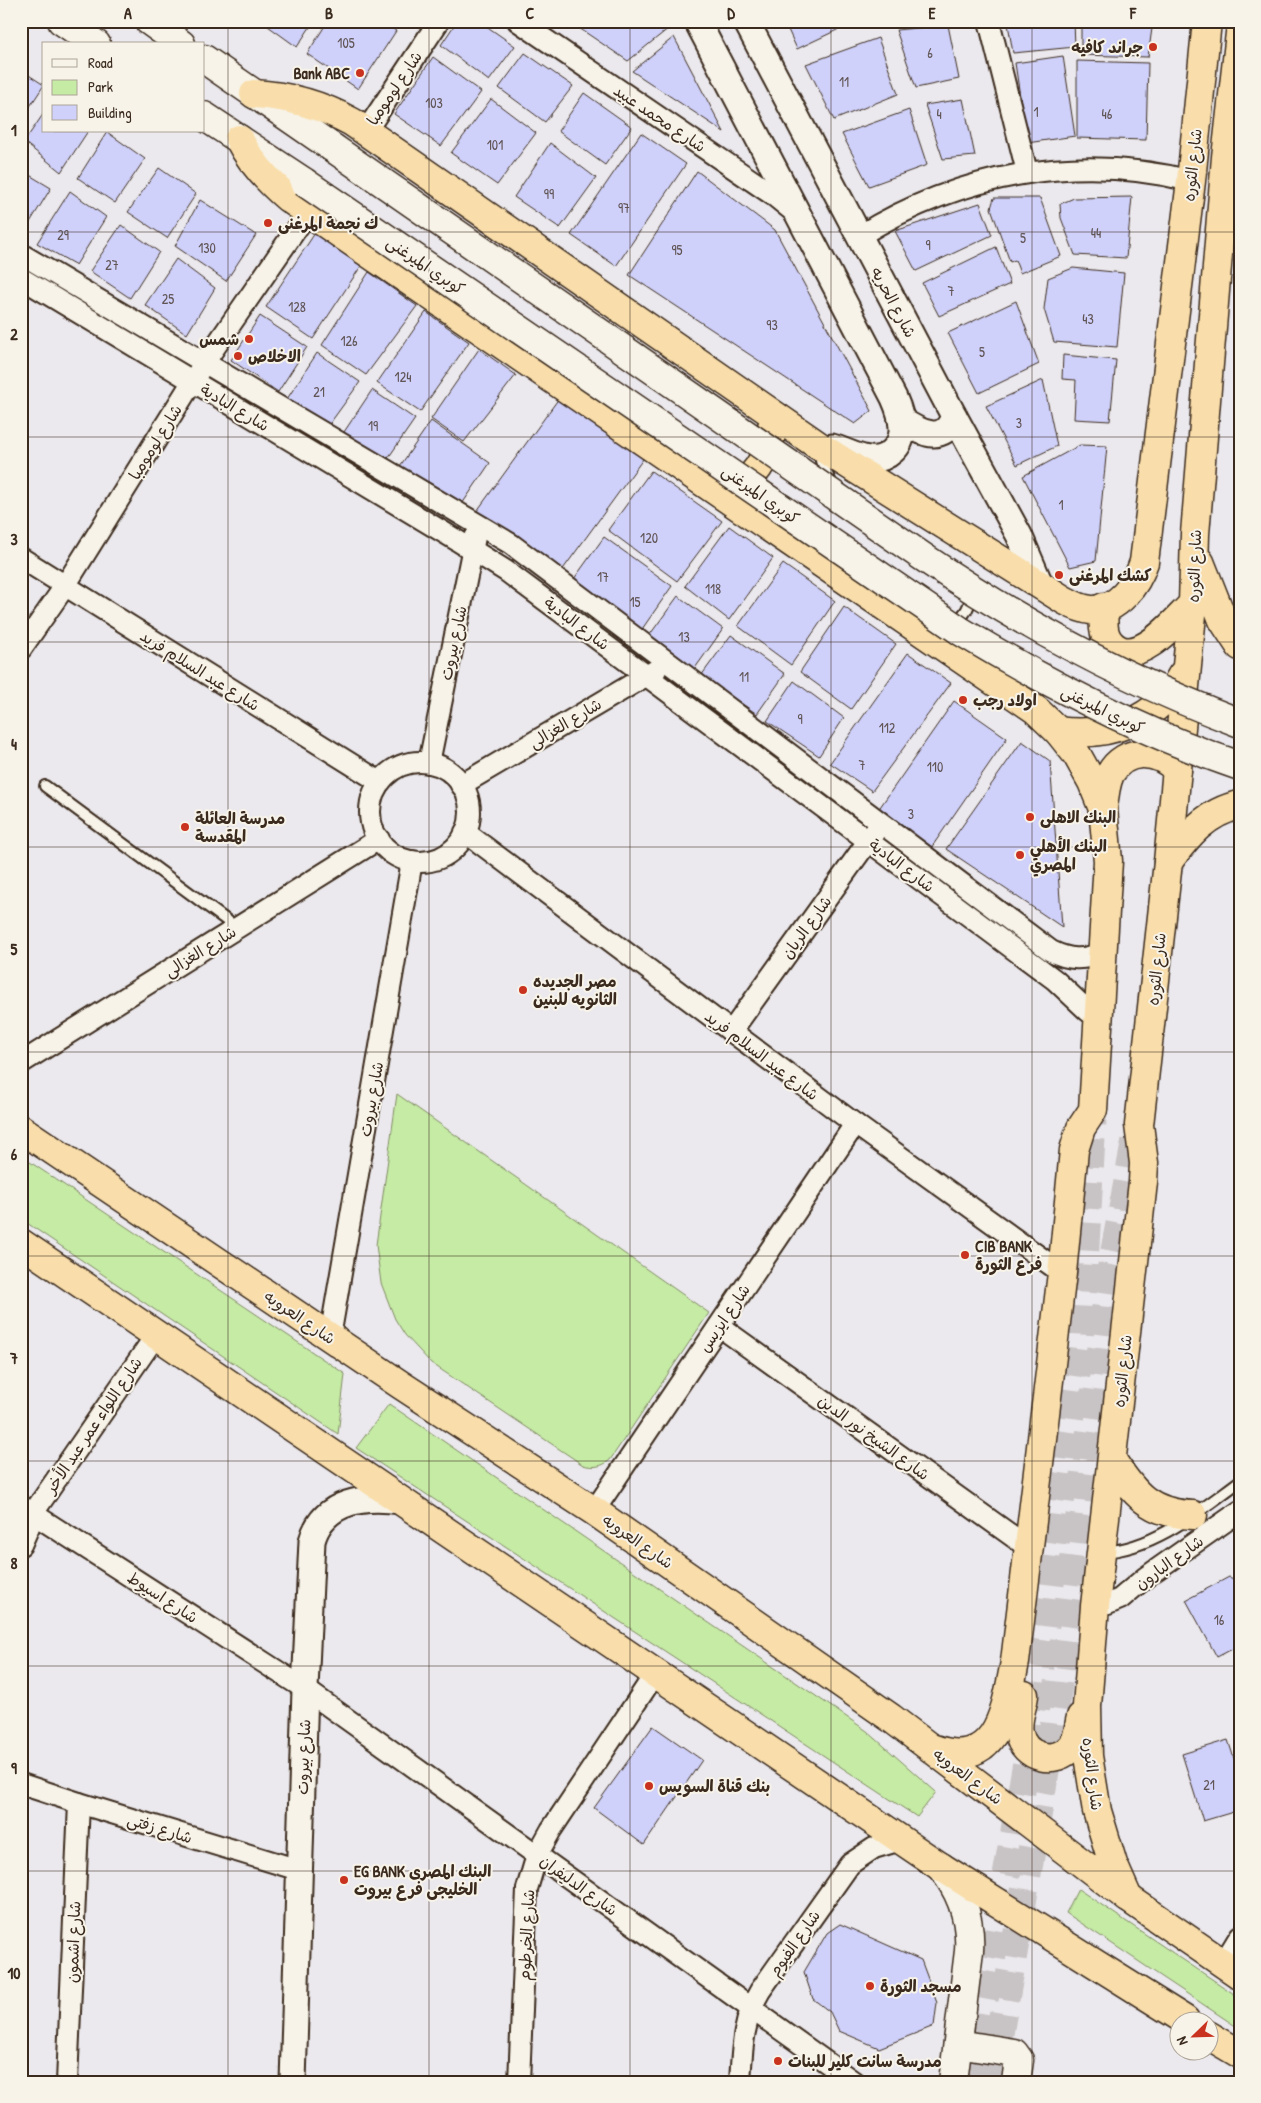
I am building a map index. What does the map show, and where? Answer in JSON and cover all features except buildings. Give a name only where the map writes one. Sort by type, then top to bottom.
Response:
[{"type":"highway","name":"شارع الثوره","points":[[1104,608],[1124,596],[1133,586],[1140,575],[1144,562],[1191,181],[1207,21]]},
{"type":"highway","name":"شارع الثوره","points":[[1128,1898],[1110,1856],[1097,1811],[1089,1766],[1086,1706],[1095,1606],[1143,1182],[1142,1144],[1139,1125],[1168,862],[1193,604],[1195,549],[1233,153],[1240,33]]},
{"type":"highway","points":[[254,94],[283,97],[312,104],[339,115],[366,131],[819,446],[1064,600],[1081,608],[1093,610],[1104,608],[1103,627],[1108,641],[1120,650],[1135,652],[1149,645],[1193,604]]},
{"type":"highway","points":[[239,139],[248,156],[266,179],[288,198],[1036,710],[1058,731],[1085,768],[1103,809]]},
{"type":"highway","points":[[725,498],[746,484],[762,464],[771,440],[774,414]]},
{"type":"highway","points":[[1195,549],[1215,604],[1231,634],[1240,646]]},
{"type":"highway","points":[[1058,731],[1087,734],[1102,732],[1131,723],[1158,705],[1179,681],[1186,666]]},
{"type":"highway","points":[[934,1750],[960,1753],[976,1748],[991,1738],[1003,1718],[1015,1662],[1062,1272],[1074,1150],[1081,1128],[1093,1110],[1108,861],[1103,809],[1109,777],[1119,763],[1133,755],[1149,754],[1165,759],[1177,770]]},
{"type":"highway","points":[[1168,862],[1186,837],[1204,821],[1225,810],[1240,805]]},
{"type":"highway","name":"شارع العروبه","points":[[21,1128],[330,1337],[594,1511],[934,1750],[1128,1898],[1231,1970]]},
{"type":"highway","points":[[21,1244],[941,1867],[1170,2010]]},
{"type":"highway","points":[[1112,1460],[1130,1487],[1147,1503],[1169,1513],[1193,1515]]},
{"type":"highway","points":[[1015,1662],[1021,1675],[1024,1689],[1018,1731],[1023,1744],[1032,1753],[1044,1758],[1051,1758],[1069,1750],[1077,1739],[1080,1720],[1086,1706]]},
{"type":"highway","points":[[1218,2041],[1240,2054]]},
{"type":"main road","points":[[62,21],[93,42]]},
{"type":"main road","points":[[149,21],[179,42]]},
{"type":"main road","points":[[205,60],[967,586],[1033,626],[1100,662],[1162,691],[1240,723]]},
{"type":"main road","name":"كوبري الميرغنى","points":[[205,117],[304,182],[962,632],[1024,669],[1096,706],[1176,743],[1240,766]]},
{"type":"main road","points":[[941,1867],[958,1892],[965,1911],[969,1931],[953,2082]]},
{"type":"main road","points":[[958,2044],[1014,2053],[1019,2060],[1016,2082]]},
{"type":"street","name":"شارع لومومبا","points":[[366,131],[439,21]]},
{"type":"street","name":"شارع محمد عبيد","points":[[518,21],[773,195],[800,217]]},
{"type":"street","points":[[697,21],[894,398],[901,420],[902,434],[900,441],[891,453],[881,458],[864,458],[846,451],[819,446]]},
{"type":"street","name":"شارع الحريه","points":[[746,21],[954,416],[1019,535],[1040,584]]},
{"type":"street","points":[[989,21],[1027,172]]},
{"type":"street","points":[[859,236],[898,213],[940,195],[983,181],[1027,172],[1069,168],[1110,168],[1152,173],[1191,181]]},
{"type":"street","name":"شارع لومومبا","points":[[21,649],[65,586],[192,381],[308,212]]},
{"type":"street","name":"شارع البادية","points":[[21,254],[478,524],[527,555],[1051,951],[1063,957],[1076,959],[1090,958],[1102,952]]},
{"type":"street","name":"شارع البادية","points":[[21,278],[472,549],[522,582],[1055,980],[1098,1018]]},
{"type":"street","points":[[901,420],[923,433],[934,434],[946,429],[954,416]]},
{"type":"street","name":"شارع بيروت","points":[[429,763],[478,524]]},
{"type":"street","name":"شارع عبد السلام فريد","points":[[21,558],[380,782]]},
{"type":"street","name":"شارع الغزالى","points":[[461,784],[669,662]]},
{"type":"street","points":[[419,762],[429,763],[453,774],[461,784],[469,808],[469,820],[466,832],[461,840],[448,853],[431,860],[412,861],[393,854],[379,840],[370,817],[374,793],[386,775],[401,765],[419,762]]},
{"type":"street","name":"شارع الريان","points":[[731,1032],[882,823]]},
{"type":"street","name":"شارع عبد السلام فريد","points":[[466,832],[855,1124],[1062,1272]]},
{"type":"street","name":"شارع الغزالى","points":[[21,1063],[379,840]]},
{"type":"street","name":"شارع بيروت","points":[[330,1337],[412,861]]},
{"type":"street","name":"شارع ايزيس","points":[[594,1511],[855,1124]]},
{"type":"street","name":"شارع الشيخ نور الدين","points":[[719,1326],[1029,1548]]},
{"type":"street","name":"شارع اللواء عمر عبد الأخر","points":[[21,1545],[27,1510],[156,1335]]},
{"type":"street","name":"شارع بيروت","points":[[293,2082],[305,1689],[311,1550],[314,1532],[324,1517],[350,1502],[372,1498],[401,1501]]},
{"type":"street","name":"شارع اسيوط","points":[[27,1510],[305,1689]]},
{"type":"street","name":"شارع البارون","points":[[1095,1606],[1108,1604],[1120,1599],[1146,1577],[1240,1511]]},
{"type":"street","name":"شارع الخرطوم","points":[[519,2082],[528,1888],[537,1855],[550,1830],[655,1674]]},
{"type":"street","name":"شارع الدليفران","points":[[305,1689],[854,2082]]},
{"type":"street","name":"شارع زفتى","points":[[21,1784],[299,1870]]},
{"type":"street","name":"شارع اشمون","points":[[67,2082],[79,1803]]},
{"type":"street","name":"شارع الفيوم","points":[[740,2082],[744,2032],[751,2008],[760,1991],[850,1864],[874,1848],[901,1840]]},
{"type":"street","points":[[1231,1970],[1240,1936]]},
{"type":"lane","points":[[819,446],[822,465],[835,486],[964,579],[969,587],[969,606],[957,620],[948,624],[938,624],[930,621],[846,566]]},
{"type":"lane","points":[[751,516],[773,519],[788,527]]},
{"type":"lane","points":[[45,786],[237,928]]},
{"type":"lane","name":"شارع البارون","points":[[1102,1552],[1114,1551],[1143,1542],[1193,1515],[1240,1481]]},
{"type":"green space","points":[[397,1094],[709,1313],[610,1460],[604,1464],[594,1467],[583,1465],[431,1363],[405,1335],[395,1319],[381,1283],[376,1245]]},
{"type":"green space","points":[[21,1156],[345,1374],[338,1434],[21,1219]]},
{"type":"green space","points":[[389,1404],[867,1731],[936,1792],[917,1817],[356,1448]]},
{"type":"green space","points":[[1078,1889],[1240,1998],[1240,2029],[1218,2014],[1218,2010],[1212,2010],[1066,1913]]},
{"type":"tunnel","points":[[970,2082],[1033,1726],[1080,1345],[1093,1110]]},
{"type":"tunnel","points":[[991,2082],[1053,1728],[1109,1279],[1137,1132]]},
{"type":"place","name":"جراند كافيه","points":[[1153,47]]},
{"type":"place","name":"Bank ABC","points":[[360,73]]},
{"type":"place","name":"ك نجمة المرغنى","points":[[268,223]]},
{"type":"place","name":"شمس","points":[[249,339]]},
{"type":"place","name":"الاخلاص","points":[[238,356]]},
{"type":"place","name":"كشك المرغنى","points":[[1059,575]]},
{"type":"place","name":"اولاد رجب","points":[[963,700]]},
{"type":"place","name":"البنك الاهلى","points":[[1030,817]]},
{"type":"place","name":"مدرسة العائلة المقدسة","points":[[185,827]]},
{"type":"place","name":"البنك الأهلي المصري","points":[[1020,855]]},
{"type":"place","name":"مصر الجديده الثانويه للبنين","points":[[523,990]]},
{"type":"place","name":"CIB BANK فرع الثورة","points":[[965,1255]]},
{"type":"place","name":"بنك قناة السويس","points":[[649,1786]]},
{"type":"place","name":"EG BANK البنك المصرى الخليجى فرع بيروت","points":[[344,1880]]},
{"type":"place","name":"مسجد الثورة","points":[[870,1986]]},
{"type":"place","name":"مدرسة سانت كلير للبنات","points":[[778,2061]]}]
